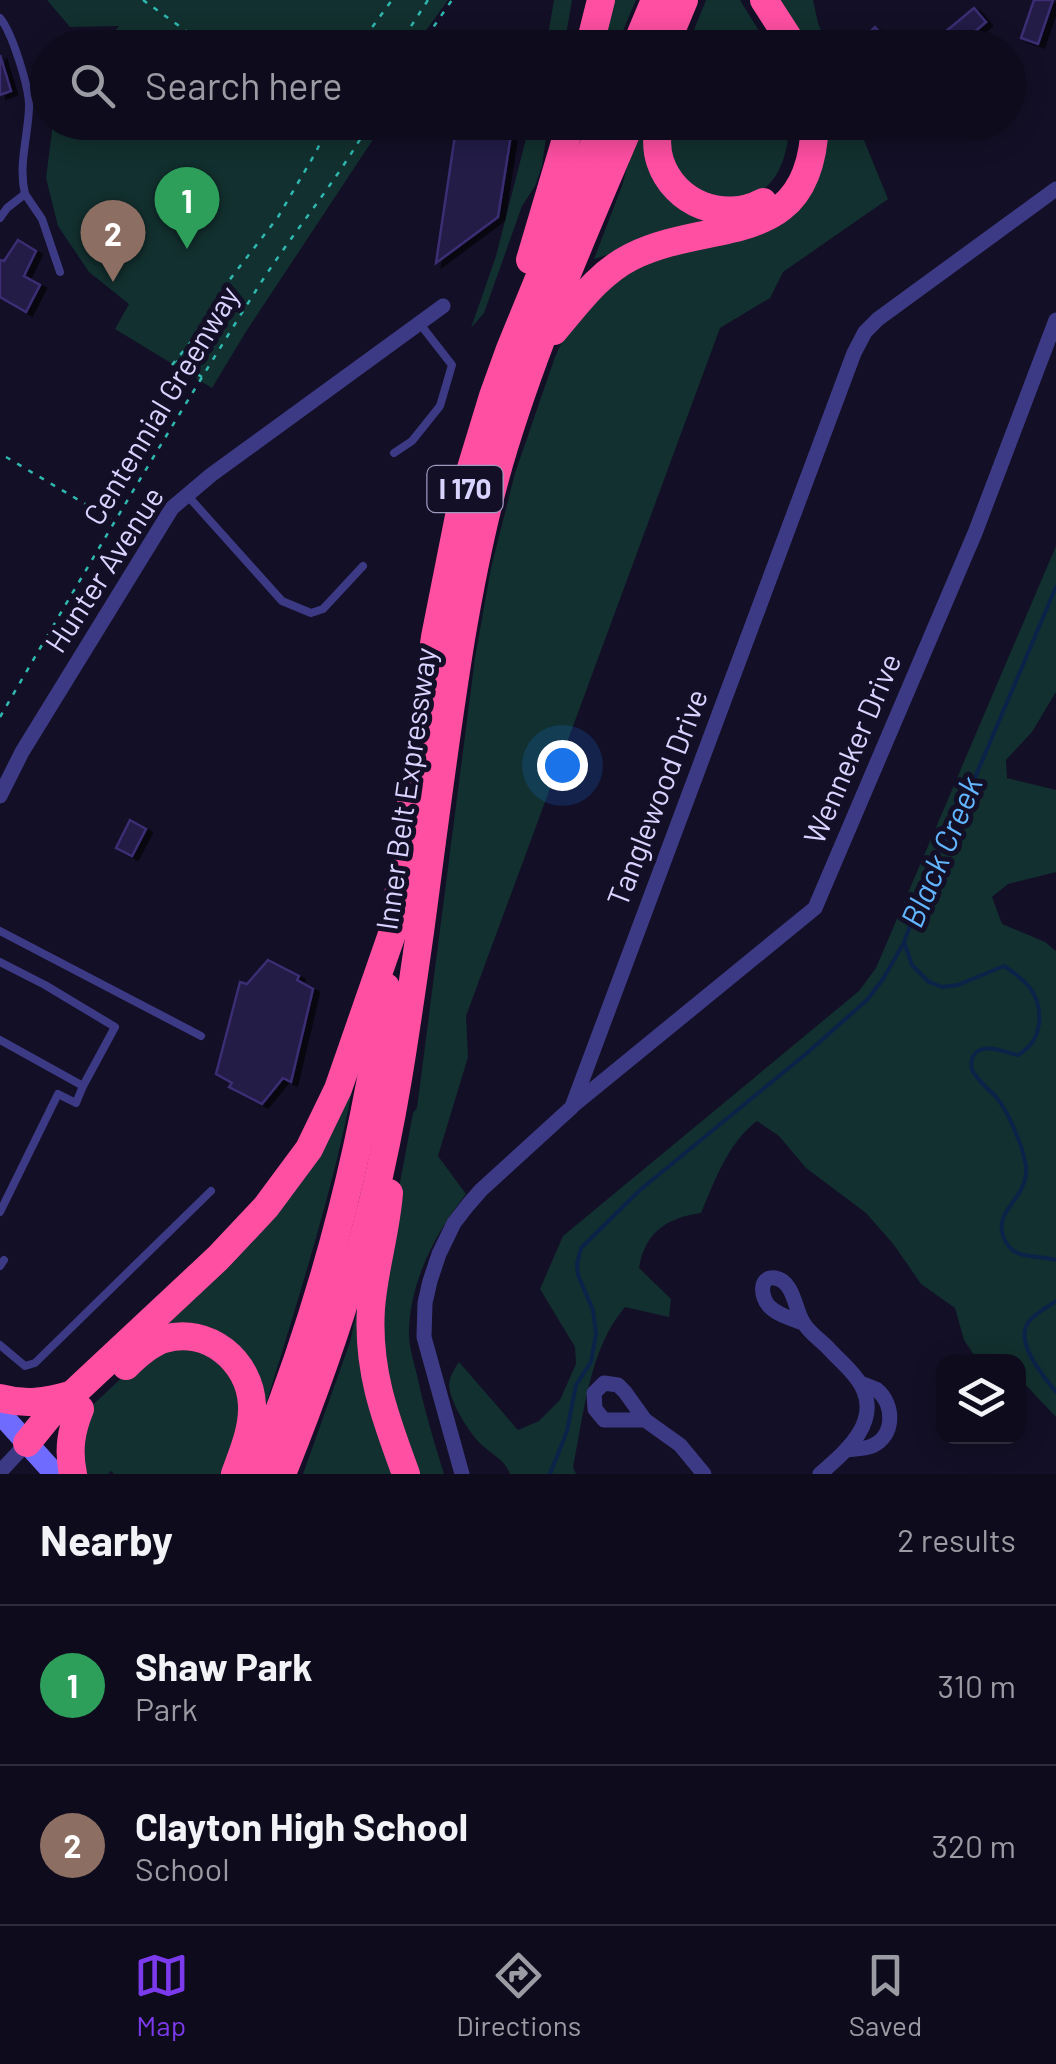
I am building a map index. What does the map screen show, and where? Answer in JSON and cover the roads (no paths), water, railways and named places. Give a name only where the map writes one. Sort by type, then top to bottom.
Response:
[{"type":"highway","points":[[593,30],[600,0]]},
{"type":"highway","points":[[642,30],[655,0]]},
{"type":"highway","points":[[672,30],[684,0]]},
{"type":"highway","points":[[684,30],[692,0]]},
{"type":"highway","points":[[748,0],[767,30]]},
{"type":"highway","points":[[764,0],[783,30]]},
{"type":"highway","points":[[493,396],[565,140]]},
{"type":"highway","name":"Inner Belt Expressway","points":[[254,1474],[296,1368],[348,1194],[372,1079],[443,588],[464,492],[493,396],[595,140]]},
{"type":"highway","name":"Inner Belt Expressway","points":[[282,1474],[346,1299],[373,1202],[398,1080],[469,589],[500,461],[537,351],[625,140]]},
{"type":"highway","points":[[657,140],[659,159],[666,174],[688,199],[701,206],[734,211],[754,207],[781,186],[796,156],[797,140]]},
{"type":"highway","points":[[537,351],[580,299],[632,256],[745,226],[782,208],[808,174],[813,140]]},
{"type":"highway","points":[[27,1443],[60,1427],[76,1402],[240,1237],[290,1178],[338,1088],[394,932]]},
{"type":"highway","points":[[398,1080],[386,1228],[374,1286],[370,1334],[375,1382],[406,1474]]},
{"type":"highway","points":[[0,1398],[31,1403],[76,1402],[162,1340],[192,1336],[209,1341],[243,1370],[250,1387],[252,1420],[235,1474]]},
{"type":"highway","points":[[73,1474],[69,1446],[76,1402]]},
{"type":"main road","points":[[0,1413],[55,1474]]},
{"type":"street","name":"Tanglewood Drive","points":[[462,1474],[424,1337],[425,1303],[439,1254],[468,1204],[572,1107],[854,352],[878,319],[1056,189]]},
{"type":"street","name":"Hunter Avenue","points":[[0,796],[22,752],[172,508],[211,475],[443,306]]},
{"type":"street","name":"Wenneker Drive","points":[[572,1107],[814,908],[975,533],[1056,320]]},
{"type":"street","points":[[803,1323],[860,1382],[876,1389],[890,1412],[890,1428],[883,1440],[870,1447],[847,1450]]},
{"type":"street","points":[[820,1474],[847,1450],[866,1423],[867,1408],[860,1382]]},
{"type":"street","points":[[645,1420],[680,1445],[704,1474]]},
{"type":"street","points":[[0,1472],[27,1443]]},
{"type":"lane","points":[[0,18],[8,28],[30,106],[24,141],[24,194],[42,219],[60,272]]},
{"type":"lane","points":[[0,218],[24,194]]},
{"type":"lane","points":[[394,453],[412,441],[440,406],[452,364],[420,324]]},
{"type":"lane","points":[[187,495],[282,601],[311,614],[322,609],[363,566]]},
{"type":"lane","points":[[0,931],[201,1036]]},
{"type":"lane","points":[[0,962],[115,1027],[76,1102],[58,1094],[1,1209]]},
{"type":"lane","points":[[0,1040],[84,1086]]},
{"type":"lane","points":[[0,1345],[26,1366],[36,1363],[211,1191]]},
{"type":"waterway","name":"Black Creek","points":[[1056,587],[933,866],[904,942],[912,965],[929,982],[942,987],[958,985],[1004,966],[1026,983],[1035,996],[1039,1023],[1030,1045],[1018,1055],[980,1050],[971,1066],[1005,1111],[1025,1161],[1023,1186],[1002,1222],[1007,1244],[1023,1255],[1056,1260]]},
{"type":"waterway","points":[[550,1474],[567,1431],[576,1385],[591,1362],[596,1334],[593,1310],[578,1275],[581,1248],[640,1190],[867,1000],[903,944]]},
{"type":"waterway","name":"Black Creek","points":[[1056,1301],[1025,1328],[1031,1358],[1056,1392]]},
{"type":"place","name":"Shaw Park","points":[[187,249]]},
{"type":"place","name":"Clayton High School","points":[[113,282]]}]
